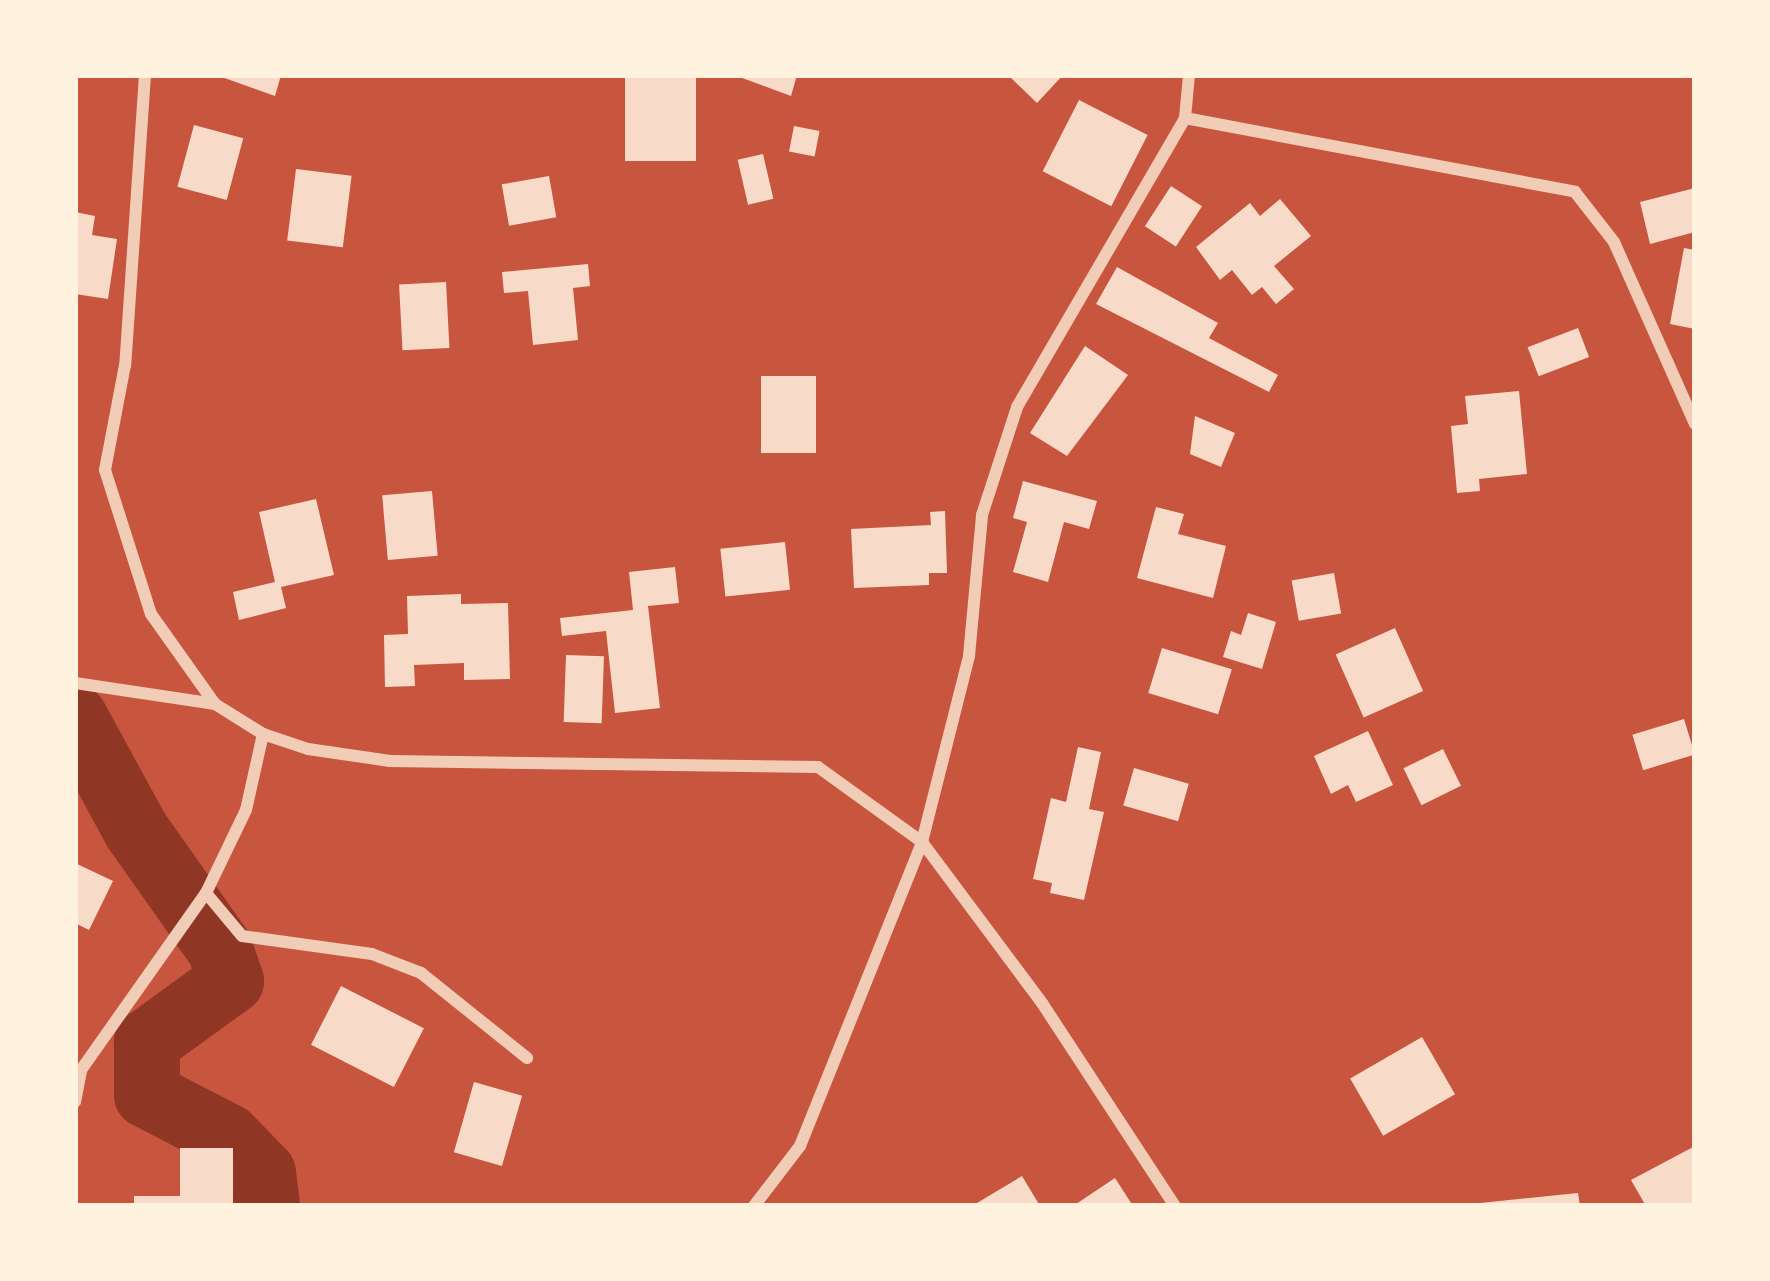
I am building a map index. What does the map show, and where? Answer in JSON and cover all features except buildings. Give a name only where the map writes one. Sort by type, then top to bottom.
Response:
[{"type":"street","points":[[145,75],[125,365],[105,470],[151,614],[215,704],[263,734],[390,761],[818,767],[922,842],[1042,1003],[1175,1206]]},
{"type":"street","points":[[757,1204],[800,1146],[922,842],[968,656],[982,515],[1017,407],[1186,118],[1189,75]]},
{"type":"street","points":[[1186,118],[1575,193],[1614,242],[1695,424]]},
{"type":"street","points":[[75,683],[215,704]]},
{"type":"street","points":[[75,1102],[78,1071],[206,893],[246,810],[263,734]]},
{"type":"street","points":[[206,893],[242,936],[372,954],[421,973],[527,1058]]},
{"type":"waterway","points":[[75,718],[136,830],[220,949],[231,981],[147,1042],[147,1095],[228,1137],[263,1173],[267,1206]]}]
